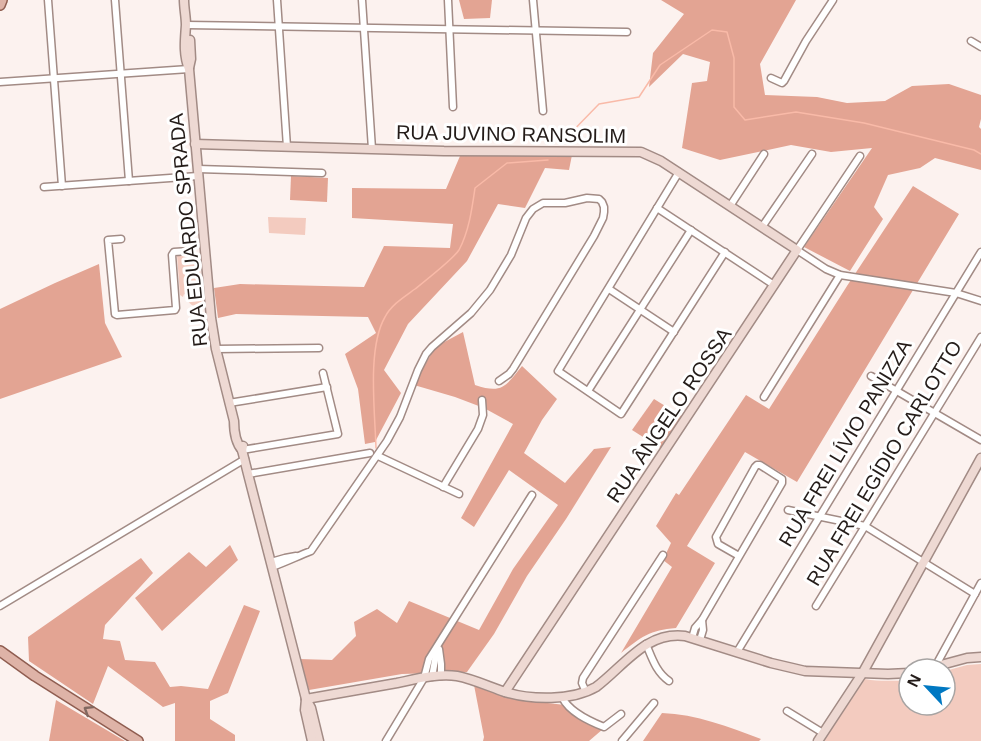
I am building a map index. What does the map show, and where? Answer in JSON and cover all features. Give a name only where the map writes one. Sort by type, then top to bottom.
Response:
[{"type":"main road","points":[[0,5],[2,0]]},
{"type":"main road","points":[[0,651],[35,676],[138,741]]},
{"type":"street","points":[[48,0],[62,186]]},
{"type":"street","points":[[115,0],[129,181]]},
{"type":"street","name":"RUA EDUARDO SPRADA","points":[[184,0],[186,59],[189,69],[208,294],[216,349],[234,421],[238,426],[243,443],[248,474],[319,741]]},
{"type":"street","points":[[277,0],[287,147]]},
{"type":"street","points":[[362,0],[372,149]]},
{"type":"street","points":[[448,0],[453,108]]},
{"type":"street","points":[[533,0],[543,111]]},
{"type":"street","points":[[771,78],[784,81],[832,0]]},
{"type":"street","points":[[186,25],[627,32]]},
{"type":"street","points":[[971,41],[981,47]]},
{"type":"street","points":[[0,82],[189,69]]},
{"type":"street","name":"RUA JUVINO RANSOLIM","points":[[195,144],[444,151],[634,152],[655,157],[797,250]]},
{"type":"street","points":[[730,206],[764,154]]},
{"type":"street","points":[[762,227],[812,154]]},
{"type":"street","name":"RUA ÂNGELO ROSSA","points":[[505,692],[860,156]]},
{"type":"street","points":[[679,172],[558,371],[621,414],[725,252]]},
{"type":"street","points":[[44,187],[198,173],[322,173]]},
{"type":"street","points":[[272,565],[288,557],[311,551],[394,430],[426,354],[471,313],[490,290],[511,255],[532,209],[543,203],[565,204],[587,198],[598,199],[602,202],[604,212],[594,236],[513,369],[499,381]]},
{"type":"street","points":[[657,208],[774,285]]},
{"type":"street","points":[[588,391],[691,230]]},
{"type":"street","points":[[121,239],[108,240],[115,314],[117,315],[175,310],[172,255],[174,252],[189,251]]},
{"type":"street","points":[[797,250],[826,269],[840,275],[956,293],[981,301]]},
{"type":"street","name":"RUA FREI LÍVIO PANIZZA","points":[[737,652],[981,252]]},
{"type":"street","points":[[764,397],[840,275]]},
{"type":"street","points":[[609,289],[674,332]]},
{"type":"street","name":"RUA FREI EGÍDIO CARLOTTO","points":[[816,606],[981,337]]},
{"type":"street","points":[[216,349],[319,348]]},
{"type":"street","points":[[0,606],[243,454],[338,434],[323,373]]},
{"type":"street","points":[[871,376],[981,440]]},
{"type":"street","points":[[230,403],[327,387]]},
{"type":"street","points":[[443,486],[478,429],[483,415],[482,400]]},
{"type":"street","points":[[248,474],[370,453]]},
{"type":"street","points":[[378,456],[459,494]]},
{"type":"street","points":[[787,711],[820,737],[862,674],[981,458]]},
{"type":"street","points":[[696,639],[695,628],[702,620],[739,556],[782,481],[760,465],[755,467],[716,537],[718,544],[739,556]]},
{"type":"street","points":[[432,677],[429,659],[532,495]]},
{"type":"street","points":[[788,510],[865,526],[975,594]]},
{"type":"street","points":[[586,692],[582,683],[583,678],[663,555]]},
{"type":"street","points":[[937,657],[981,583]]},
{"type":"street","points":[[306,699],[432,677],[463,677],[505,692],[524,696],[562,697],[580,694],[600,683],[646,644],[662,636],[670,635],[696,639],[794,669],[862,674],[897,673]]},
{"type":"street","points":[[646,644],[654,664],[663,677],[669,681]]},
{"type":"street","points":[[386,741],[441,664],[438,645]]},
{"type":"street","points":[[957,661],[981,657]]},
{"type":"street","points":[[562,697],[567,706],[604,727],[621,714]]},
{"type":"street","name":"RUA EDUARDO SPRADA","points":[[306,699],[305,710],[312,741]]},
{"type":"street","points":[[622,741],[654,703]]},
{"type":"shaded area","points":[[459,0],[492,0],[490,18],[464,19]]},
{"type":"shaded area","points":[[661,0],[796,0],[760,64],[765,95],[817,97],[847,103],[885,101],[912,86],[949,84],[981,95],[979,127],[981,129],[981,170],[935,158],[920,168],[888,175],[874,207],[883,219],[850,271],[804,247],[872,148],[831,152],[791,145],[720,160],[682,148],[692,83],[707,81],[710,62],[683,54],[649,87],[653,53],[684,14]]},
{"type":"shaded area","points":[[572,155],[569,170],[545,168],[525,208],[498,204],[467,261],[408,324],[384,370],[401,393],[375,442],[365,444],[358,389],[345,354],[376,333],[368,317],[236,314],[218,318],[214,288],[240,284],[364,287],[384,246],[450,248],[453,224],[352,218],[352,188],[446,189],[460,156]]},
{"type":"shaded area","points":[[291,176],[328,178],[327,202],[290,200]]},
{"type":"shaded area","points":[[913,186],[959,214],[797,482],[745,452],[687,546],[715,563],[676,628],[659,630],[646,635],[621,653],[672,567],[663,560],[671,543],[656,526],[676,493],[679,495],[746,395],[769,409]]},
{"type":"shaded area","points":[[268,217],[306,218],[305,235],[269,233]]},
{"type":"shaded area","points":[[177,255],[192,255],[194,259],[199,260],[204,305],[194,306],[186,299],[186,295],[184,294],[183,297],[180,295]]},
{"type":"shaded area","points":[[99,264],[105,323],[122,357],[0,399],[0,309]]},
{"type":"shaded area","points":[[463,332],[475,385],[491,389],[502,387],[522,366],[557,399],[542,420],[524,453],[565,483],[594,449],[611,447],[527,576],[494,634],[467,672],[402,674],[309,690],[299,659],[332,660],[356,636],[354,622],[377,609],[397,623],[409,601],[479,630],[513,569],[558,505],[509,470],[474,527],[461,518],[513,424],[484,408],[414,385],[435,347]]},
{"type":"shaded area","points":[[654,399],[683,417],[662,449],[632,430]]},
{"type":"shaded area","points":[[230,545],[238,560],[162,631],[135,598],[189,552],[206,567]]},
{"type":"shaded area","points":[[141,558],[153,573],[105,625],[103,639],[120,641],[125,660],[155,662],[170,687],[208,689],[244,605],[260,611],[228,693],[210,701],[210,719],[235,735],[235,741],[175,741],[175,703],[163,707],[108,666],[93,704],[29,661],[28,637]]},
{"type":"shaded area","points":[[981,664],[981,741],[824,741],[865,679],[897,681],[897,717],[957,717],[957,668]]},
{"type":"shaded area","points":[[474,685],[539,702],[565,705],[603,729],[589,741],[483,741]]},
{"type":"shaded area","points":[[56,700],[125,741],[49,741]]},
{"type":"shaded area","points":[[662,713],[700,719],[761,739],[759,741],[643,741]]},
{"type":"waterway","points":[[563,141],[599,104],[639,97],[660,65],[712,30],[727,32],[734,58],[734,107],[745,120],[796,112],[864,123],[974,150],[981,154]]},
{"type":"waterway","points":[[376,448],[374,363],[379,330],[385,317],[398,302],[459,250],[468,228],[475,188],[507,163],[548,160]]}]
